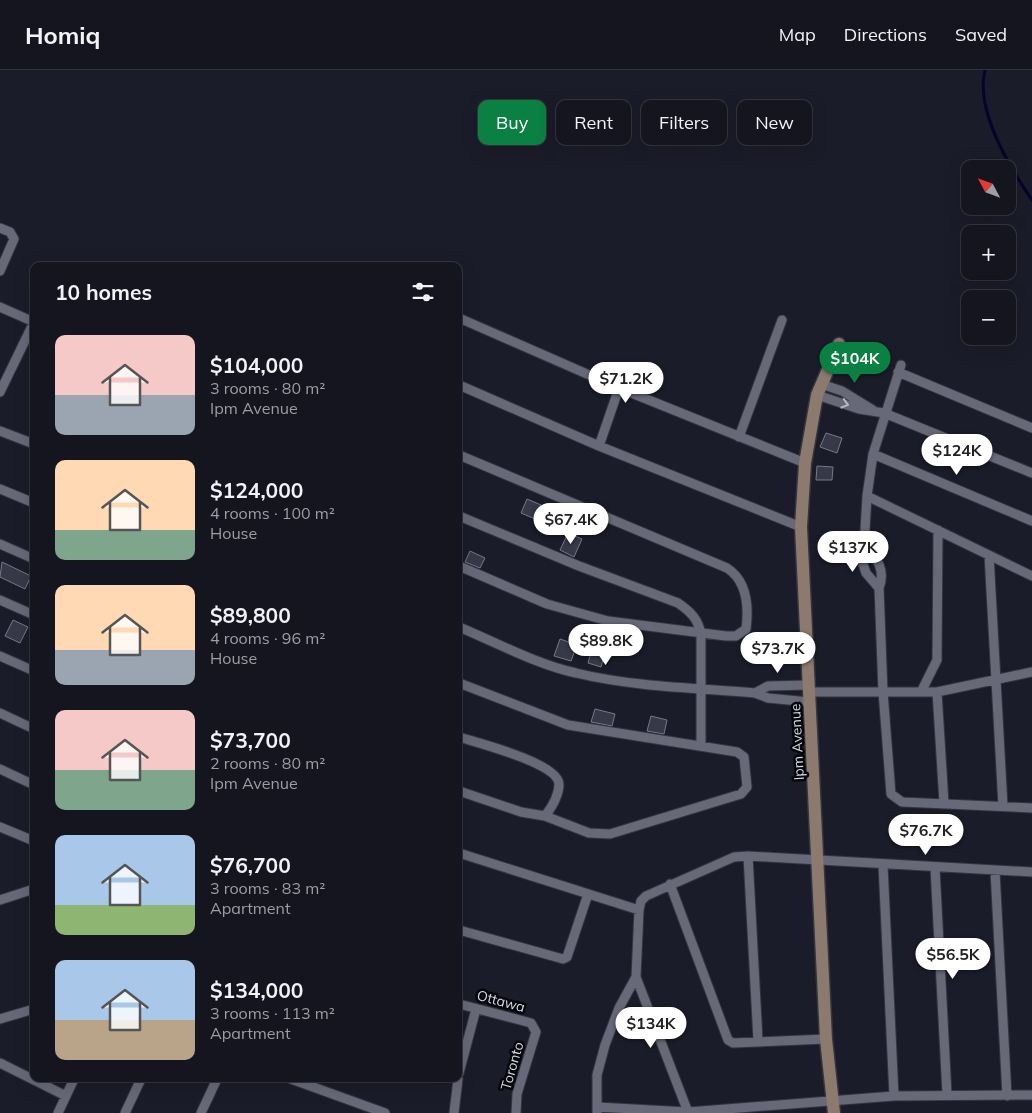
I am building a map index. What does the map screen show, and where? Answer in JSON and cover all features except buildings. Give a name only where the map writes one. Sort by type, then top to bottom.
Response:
[{"type":"street","points":[[0,228],[10,232],[14,239],[0,271]]},
{"type":"street","points":[[0,307],[30,320]]},
{"type":"street","points":[[462,319],[619,388],[805,463]]},
{"type":"street","points":[[739,437],[782,320]]},
{"type":"street","points":[[0,392],[30,330]]},
{"type":"street","name":"Ipm Avenue","points":[[833,1107],[826,1039],[801,527],[805,463],[819,389],[839,344]]},
{"type":"street","points":[[0,368],[9,372]]},
{"type":"street","points":[[880,588],[866,573],[863,564],[867,496],[873,454],[899,368],[1032,428]]},
{"type":"street","points":[[462,386],[599,446],[801,527]]},
{"type":"street","points":[[599,446],[619,388]]},
{"type":"street","points":[[819,389],[842,391],[874,410],[1032,473]]},
{"type":"street","points":[[0,431],[30,442]]},
{"type":"street","points":[[873,454],[1032,521]]},
{"type":"street","points":[[462,456],[735,573],[744,586],[746,628],[736,636],[701,634],[608,621],[547,604],[462,567]]},
{"type":"street","points":[[0,489],[30,501]]},
{"type":"street","points":[[867,496],[1032,576]]},
{"type":"street","points":[[462,517],[578,566],[678,603],[695,617],[701,634],[701,746]]},
{"type":"street","points":[[921,692],[936,660],[938,530]]},
{"type":"street","points":[[0,544],[30,557]]},
{"type":"street","points":[[865,546],[876,557],[881,568],[883,692],[892,794],[902,802],[1032,808]]},
{"type":"street","points":[[989,555],[1003,806]]},
{"type":"street","points":[[0,600],[30,613]]},
{"type":"street","points":[[462,628],[515,651],[575,673],[644,684],[755,693],[768,698],[809,693],[937,692],[1032,672]]},
{"type":"street","points":[[0,656],[30,669]]},
{"type":"street","points":[[462,684],[568,725],[737,752],[744,757],[747,787],[741,794],[610,834],[599,835],[545,816],[521,812],[462,792]]},
{"type":"street","points":[[755,693],[768,686],[809,693]]},
{"type":"street","points":[[937,692],[944,803]]},
{"type":"street","points":[[0,713],[30,727]]},
{"type":"street","points":[[462,737],[542,765],[555,774],[559,783],[554,803],[545,816]]},
{"type":"street","points":[[0,769],[30,783]]},
{"type":"street","points":[[0,827],[30,839]]},
{"type":"street","points":[[462,854],[639,910]]},
{"type":"street","points":[[748,856],[758,1040]]},
{"type":"street","points":[[688,1112],[636,977],[639,910],[641,901],[646,896],[734,857],[748,856],[818,858],[883,865],[1032,872]]},
{"type":"street","points":[[883,865],[894,1096]]},
{"type":"street","points":[[935,868],[947,1094]]},
{"type":"street","points":[[995,871],[1007,1096]]},
{"type":"street","points":[[670,884],[728,1040],[732,1043],[758,1040],[826,1039]]},
{"type":"street","points":[[0,890],[10,897]]},
{"type":"street","points":[[0,900],[30,890]]},
{"type":"street","points":[[462,931],[563,959],[567,957],[588,894]]},
{"type":"street","points":[[636,977],[619,1008],[605,1045],[597,1074],[597,1110],[688,1112],[833,1107],[894,1096],[947,1094],[1032,1095]]},
{"type":"street","name":"Ottawa","points":[[462,1005],[535,1027]]},
{"type":"street","points":[[462,1062],[476,1009]]},
{"type":"street","points":[[0,1019],[30,1011]]},
{"type":"street","name":"Toronto","points":[[516,1113],[517,1094],[536,1032],[535,1027]]},
{"type":"street","points":[[0,1062],[30,1077]]},
{"type":"street","points":[[39,1082],[66,1096]]},
{"type":"street","points":[[58,1113],[73,1082]]},
{"type":"street","points":[[125,1113],[140,1082]]},
{"type":"street","points":[[203,1113],[216,1082]]},
{"type":"street","points":[[299,1082],[385,1113]]},
{"type":"street","points":[[454,1113],[458,1082]]},
{"type":"waterway","points":[[985,70],[983,86],[985,103],[996,138],[1014,172],[1032,200]]}]
